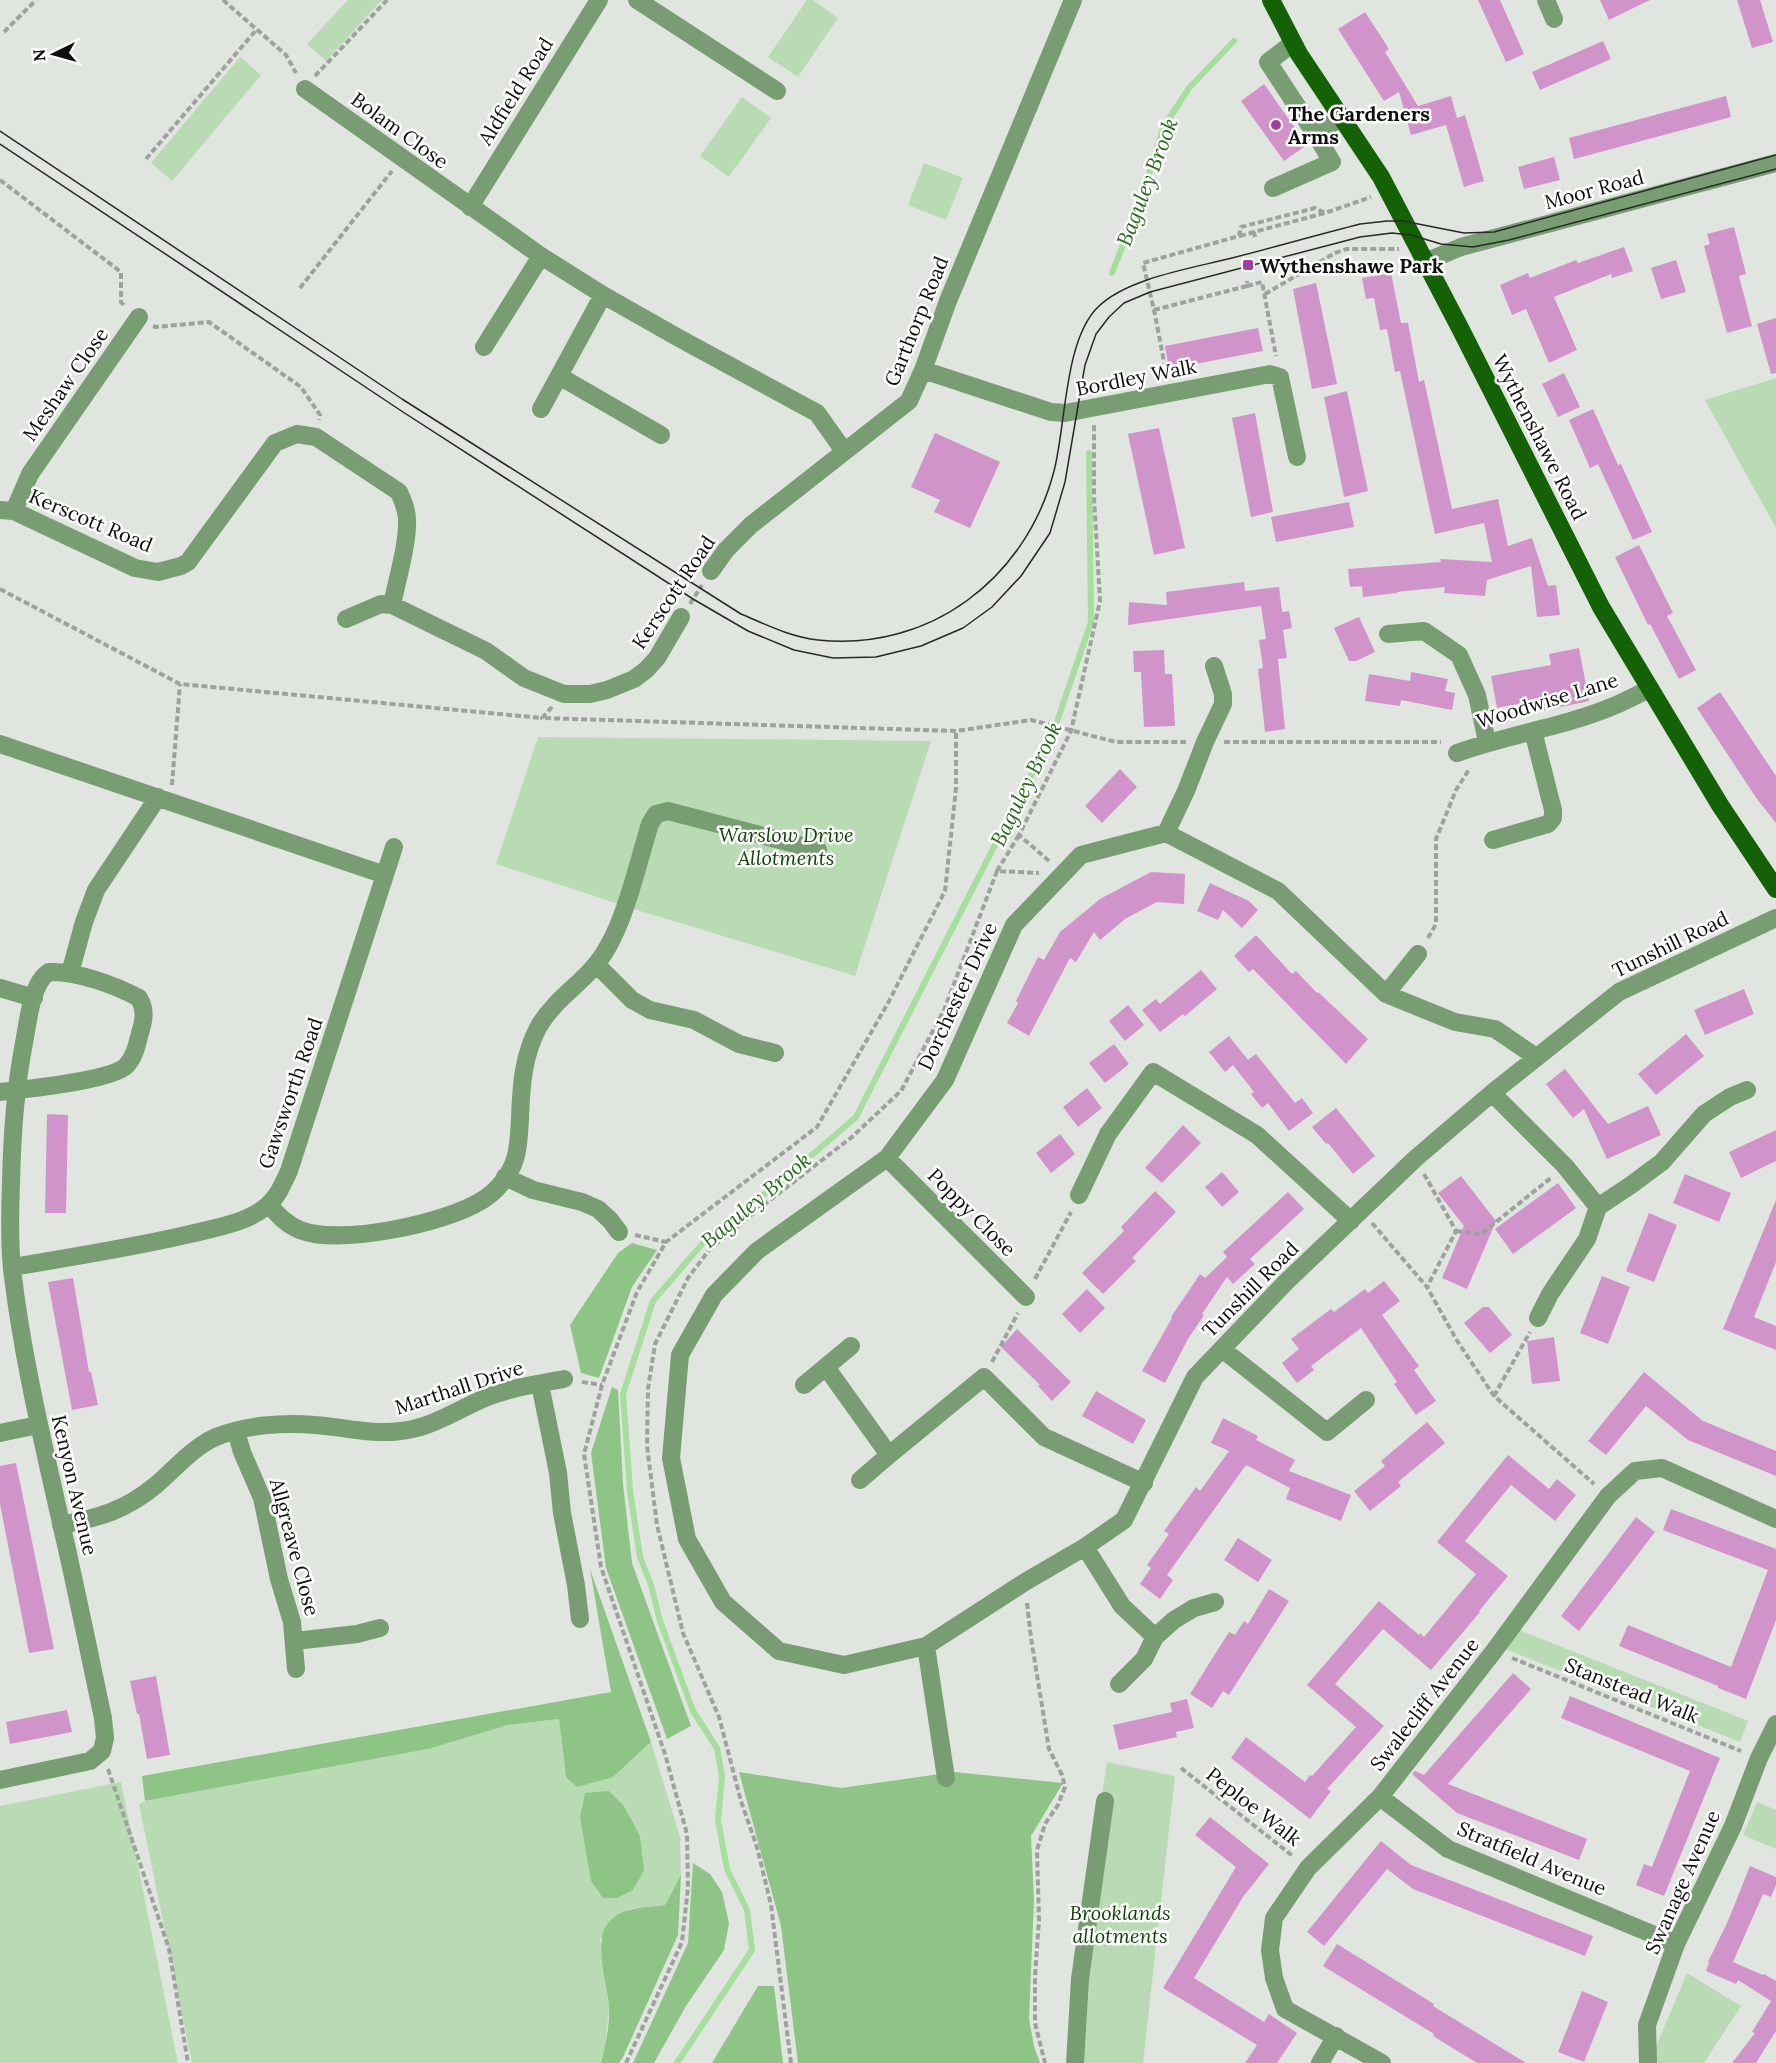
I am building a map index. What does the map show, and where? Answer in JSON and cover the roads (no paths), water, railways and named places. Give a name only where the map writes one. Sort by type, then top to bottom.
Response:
[{"type":"main road","name":"Wythenshawe Road","points":[[1271,0],[1293,43],[1390,193],[1600,607],[1719,805],[1776,890]]},
{"type":"street","name":"Aldfield Road","points":[[470,207],[599,0]]},
{"type":"street","points":[[637,0],[777,92]]},
{"type":"street","name":"Garthorp Road","points":[[844,451],[909,401],[924,370],[948,301],[1073,0]]},
{"type":"street","points":[[1546,0],[1554,19]]},
{"type":"street","points":[[1273,188],[1332,162],[1268,62],[1293,43]]},
{"type":"street","name":"Bolam Close","points":[[305,88],[470,207]]},
{"type":"street","points":[[1316,135],[1341,117]]},
{"type":"street","name":"Moor Road","points":[[1421,255],[1461,247],[1776,163]]},
{"type":"street","points":[[470,207],[603,295],[677,338],[817,413],[844,451]]},
{"type":"street","points":[[484,347],[542,256]]},
{"type":"street","points":[[541,410],[603,295]]},
{"type":"street","name":"Meshaw Close","points":[[7,511],[139,317]]},
{"type":"street","name":"Bordley Walk","points":[[924,370],[1051,412],[1077,412],[1270,374],[1280,377],[1297,457]]},
{"type":"street","points":[[559,376],[661,435]]},
{"type":"street","name":"Kerscott Road","points":[[7,511],[135,568],[158,572],[181,566],[188,562],[274,443],[297,434],[315,437],[399,492],[405,505],[407,519],[392,604],[486,651],[524,678],[564,694],[590,694],[607,690],[634,679],[646,670],[657,658],[681,617]]},
{"type":"street","name":"Kerscott Road","points":[[711,571],[726,550],[751,525],[844,451]]},
{"type":"street","points":[[346,619],[381,604],[392,604]]},
{"type":"street","points":[[1388,634],[1424,631],[1459,655],[1477,695],[1487,742]]},
{"type":"street","points":[[1214,666],[1223,704],[1166,833],[1278,891],[1386,994],[1455,1022],[1495,1029],[1536,1057]]},
{"type":"street","name":"Woodwise Lane","points":[[1454,748],[1533,731],[1615,706],[1650,689]]},
{"type":"street","points":[[1493,840],[1548,824],[1553,818],[1533,731]]},
{"type":"street","points":[[0,744],[385,875]]},
{"type":"street","points":[[8,1091],[97,1078],[116,1073],[129,1062],[134,1053],[145,1012],[139,998],[127,991],[70,973],[84,922],[96,890],[164,799]]},
{"type":"street","points":[[269,1205],[285,1222],[301,1231],[334,1236],[364,1235],[388,1231],[458,1211],[480,1202],[495,1191],[515,1160],[526,1055],[538,1028],[549,1011],[596,964],[609,946],[625,906],[650,824],[656,814],[668,811],[818,850]]},
{"type":"street","name":"Dorchester Drive","points":[[779,1651],[723,1602],[687,1539],[671,1458],[680,1355],[714,1295],[757,1251],[887,1158],[945,1080],[1014,925],[1081,855],[1166,833]]},
{"type":"street","name":"Gawsworth Road","points":[[12,1267],[157,1242],[220,1227],[247,1219],[269,1205],[278,1195],[289,1171],[394,847]]},
{"type":"street","name":"Tunshill Road","points":[[779,1651],[844,1665],[926,1646],[1124,1520],[1195,1377],[1286,1282],[1416,1158],[1536,1057],[1619,992],[1776,918]]},
{"type":"street","points":[[1386,994],[1418,954]]},
{"type":"street","points":[[596,964],[632,1000],[650,1010],[694,1020],[739,1044],[775,1053]]},
{"type":"street","name":"Kenyon Avenue","points":[[0,1780],[81,1764],[97,1757],[102,1751],[105,1738],[103,1718],[62,1525],[38,1425],[5,1227],[13,1128],[8,1091],[39,981],[49,972],[70,973]]},
{"type":"street","points":[[0,988],[34,998]]},
{"type":"street","points":[[1079,1195],[1108,1134],[1153,1072],[1257,1135],[1357,1216]]},
{"type":"street","points":[[1538,1318],[1550,1294],[1587,1239],[1598,1207],[1662,1162],[1704,1114],[1747,1090]]},
{"type":"street","points":[[1492,1093],[1565,1166],[1598,1207]]},
{"type":"street","name":"Poppy Close","points":[[887,1158],[1026,1298]]},
{"type":"street","points":[[506,1177],[533,1190],[582,1202],[598,1209],[619,1232]]},
{"type":"street","points":[[804,1385],[851,1346]]},
{"type":"street","points":[[1222,1349],[1327,1432],[1366,1400]]},
{"type":"street","points":[[826,1367],[889,1455]]},
{"type":"street","points":[[860,1480],[984,1377],[1044,1437],[1144,1483]]},
{"type":"street","name":"Marthall Drive","points":[[62,1525],[96,1519],[123,1507],[154,1486],[198,1448],[215,1437],[263,1426],[305,1425],[382,1433],[400,1432],[430,1424],[510,1389],[564,1379]]},
{"type":"street","name":"Marthall Drive","points":[[540,1384],[558,1473],[562,1513],[580,1619]]},
{"type":"street","points":[[0,1433],[38,1425]]},
{"type":"street","name":"Allgreave Close","points":[[237,1431],[242,1452],[262,1498],[279,1580],[289,1608],[295,1641],[296,1669]]},
{"type":"street","name":"Swalecliff Avenue","points":[[1382,2063],[1285,2009],[1274,1978],[1269,1950],[1274,1918],[1308,1868],[1380,1797],[1494,1651],[1608,1496],[1635,1471],[1662,1468],[1776,1519]]},
{"type":"street","points":[[1084,1547],[1122,1606],[1155,1637]]},
{"type":"street","points":[[1119,1684],[1144,1659],[1155,1637],[1174,1620],[1194,1608],[1215,1602]]},
{"type":"street","name":"Allgreave Close","points":[[295,1641],[357,1634],[380,1628]]},
{"type":"street","points":[[926,1646],[946,1778]]},
{"type":"street","name":"Swanage Avenue","points":[[1648,2063],[1647,2025],[1676,1944],[1733,1826],[1759,1758],[1776,1724]]},
{"type":"street","name":"Stratfield Avenue","points":[[1380,1797],[1448,1849],[1676,1944]]},
{"type":"street","points":[[1075,2063],[1080,1979],[1105,1801]]},
{"type":"street","points":[[1320,2063],[1335,2036]]},
{"type":"waterway","name":"Baguley Brook","points":[[1112,273],[1143,194],[1163,128],[1189,88],[1234,41]]},
{"type":"waterway","name":"Baguley Brook","points":[[677,2063],[752,1950],[747,1910],[727,1869],[718,1820],[722,1776],[717,1748],[693,1711],[660,1621],[651,1585],[640,1557],[630,1491],[623,1394],[653,1301],[709,1236],[782,1181],[856,1117],[1023,790],[1049,745],[1091,622],[1089,453]]},
{"type":"tram line","points":[[0,131],[402,399],[741,614],[798,636],[818,640],[859,641],[898,634],[934,620],[967,600],[996,575],[1021,545],[1040,510],[1054,471],[1072,362],[1078,340],[1098,307],[1110,297],[1161,275],[1360,224],[1403,221],[1464,233],[1494,232],[1776,155]]},
{"type":"tram line","points":[[0,144],[403,412],[693,599],[748,631],[794,650],[833,658],[876,657],[921,646],[963,628],[992,607],[1021,576],[1050,533],[1065,482],[1085,365],[1096,334],[1124,303],[1150,292],[1360,237],[1392,233],[1411,235],[1441,244],[1473,247],[1509,240],[1776,169]]},
{"type":"place","name":"The Gardeners Arms","points":[[1276,125]]},
{"type":"place","name":"Wythenshawe Park","points":[[1248,265]]},
{"type":"park label","name":"Warslow Drive Allotments","points":[[786,846]]},
{"type":"park label","name":"Brooklands allotments","points":[[1120,1924]]}]
